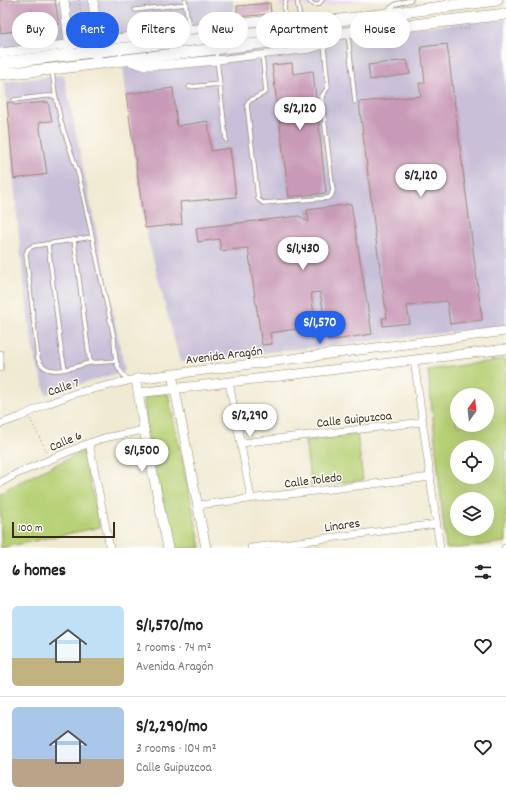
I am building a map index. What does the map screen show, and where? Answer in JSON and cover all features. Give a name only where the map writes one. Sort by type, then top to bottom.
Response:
[{"type":"main road","points":[[401,12],[464,2],[497,0]]},
{"type":"main road","points":[[342,35],[506,14]]},
{"type":"main road","points":[[190,46],[256,34]]},
{"type":"main road","points":[[190,46],[216,54],[256,47]]},
{"type":"main road","points":[[0,74],[52,63],[90,48]]},
{"type":"main road","points":[[71,55],[98,63],[125,60],[181,48]]},
{"type":"main road","points":[[0,63],[52,63]]},
{"type":"street","points":[[64,0],[71,55]]},
{"type":"street","points":[[93,0],[94,12]]},
{"type":"street","points":[[190,29],[256,21]]},
{"type":"street","points":[[0,53],[71,55],[78,48]]},
{"type":"street","points":[[96,48],[98,63]]},
{"type":"street","points":[[125,60],[142,65],[164,65],[216,54],[262,55],[313,48]]},
{"type":"street","name":"Avenida Aragón","points":[[133,380],[506,331]]},
{"type":"street","points":[[138,393],[506,349]]},
{"type":"street","points":[[0,354],[0,367]]},
{"type":"street","points":[[414,360],[440,548]]},
{"type":"street","points":[[172,374],[206,548]]},
{"type":"street","points":[[133,380],[138,393],[168,548]]},
{"type":"street","name":"Calle 7","points":[[0,424],[76,393],[133,380]]},
{"type":"street","points":[[229,382],[252,498]]},
{"type":"street","name":"Calle Guipuzcoa","points":[[241,443],[422,422]]},
{"type":"street","name":"Calle 6","points":[[0,483],[16,474],[89,443],[104,438],[144,430]]},
{"type":"street","points":[[89,443],[110,548]]},
{"type":"street","name":"Calle Toledo","points":[[198,505],[431,477]]},
{"type":"street","name":"Linares","points":[[251,548],[437,524]]},
{"type":"lane","points":[[284,12],[286,0]]},
{"type":"lane","points":[[297,0],[299,12]]},
{"type":"lane","points":[[309,0],[315,5],[319,4],[322,0]]},
{"type":"lane","points":[[386,12],[402,1],[411,0]]},
{"type":"lane","points":[[135,10],[185,2],[186,12]]},
{"type":"lane","points":[[347,33],[355,102]]},
{"type":"lane","points":[[262,55],[266,92],[249,100],[247,105],[258,199],[263,203],[328,198],[331,196],[333,191],[322,101],[322,96],[328,87],[325,48]]},
{"type":"lane","points":[[216,54],[226,140]]},
{"type":"lane","points":[[52,63],[56,96],[65,137],[79,176],[114,338],[116,361],[122,374],[133,380]]},
{"type":"lane","points":[[189,87],[220,84]]},
{"type":"lane","points":[[14,100],[56,96]]},
{"type":"lane","points":[[92,237],[33,246],[28,249],[26,254],[38,359],[40,364],[45,368],[57,371],[90,363],[116,361]]},
{"type":"lane","points":[[74,240],[90,363]]},
{"type":"lane","points":[[48,244],[61,349],[65,369]]},
{"type":"path","points":[[79,0],[80,12]]},
{"type":"path","points":[[460,29],[472,28]]},
{"type":"path","points":[[27,414],[51,459]]},
{"type":"shaded area","points":[[0,0],[233,0],[234,12],[198,12],[198,48],[248,48],[248,38],[250,41],[256,40],[256,48],[342,48],[342,33],[350,32],[350,48],[410,48],[410,27],[506,19],[506,326],[180,362],[145,228],[119,36],[119,12],[66,12],[66,42],[58,43],[58,12],[12,12],[12,48],[17,48],[0,50]]},
{"type":"shaded area","points":[[281,0],[376,0],[307,8],[302,4],[278,8]]},
{"type":"shaded area","points":[[64,75],[125,371],[46,394],[32,346],[20,249],[5,82]]},
{"type":"green space","points":[[506,359],[506,542],[460,548],[446,548],[428,370]]},
{"type":"green space","points":[[168,394],[201,548],[173,548],[147,431],[144,395]]},
{"type":"green space","points":[[357,434],[363,480],[311,486],[305,441]]},
{"type":"green space","points":[[83,451],[100,527],[1,548],[0,494],[10,487]]},
{"type":"building","points":[[0,0],[55,0],[57,12],[12,12],[12,31],[0,33]]},
{"type":"building","points":[[270,3],[271,12],[256,12],[256,15],[248,16],[248,12],[237,12],[237,6]]},
{"type":"building","points":[[447,44],[482,320],[450,324],[447,301],[407,306],[410,323],[383,326],[382,318],[387,318],[359,102],[421,96],[419,83],[425,83],[421,47]]},
{"type":"building","points":[[407,60],[410,74],[370,80],[368,65]]},
{"type":"building","points":[[292,63],[293,74],[313,71],[326,193],[289,197],[272,65]]},
{"type":"building","points":[[173,88],[177,126],[208,121],[211,151],[230,148],[236,197],[180,202],[182,224],[145,228],[126,94]]},
{"type":"building","points":[[7,102],[13,103],[14,105],[48,102],[52,121],[39,122],[47,174],[14,179]]},
{"type":"building","points":[[351,204],[372,334],[328,341],[320,292],[311,293],[317,337],[311,338],[309,327],[270,333],[272,344],[262,345],[248,248],[221,251],[219,239],[198,242],[196,228],[299,216],[309,222],[307,210]]}]
